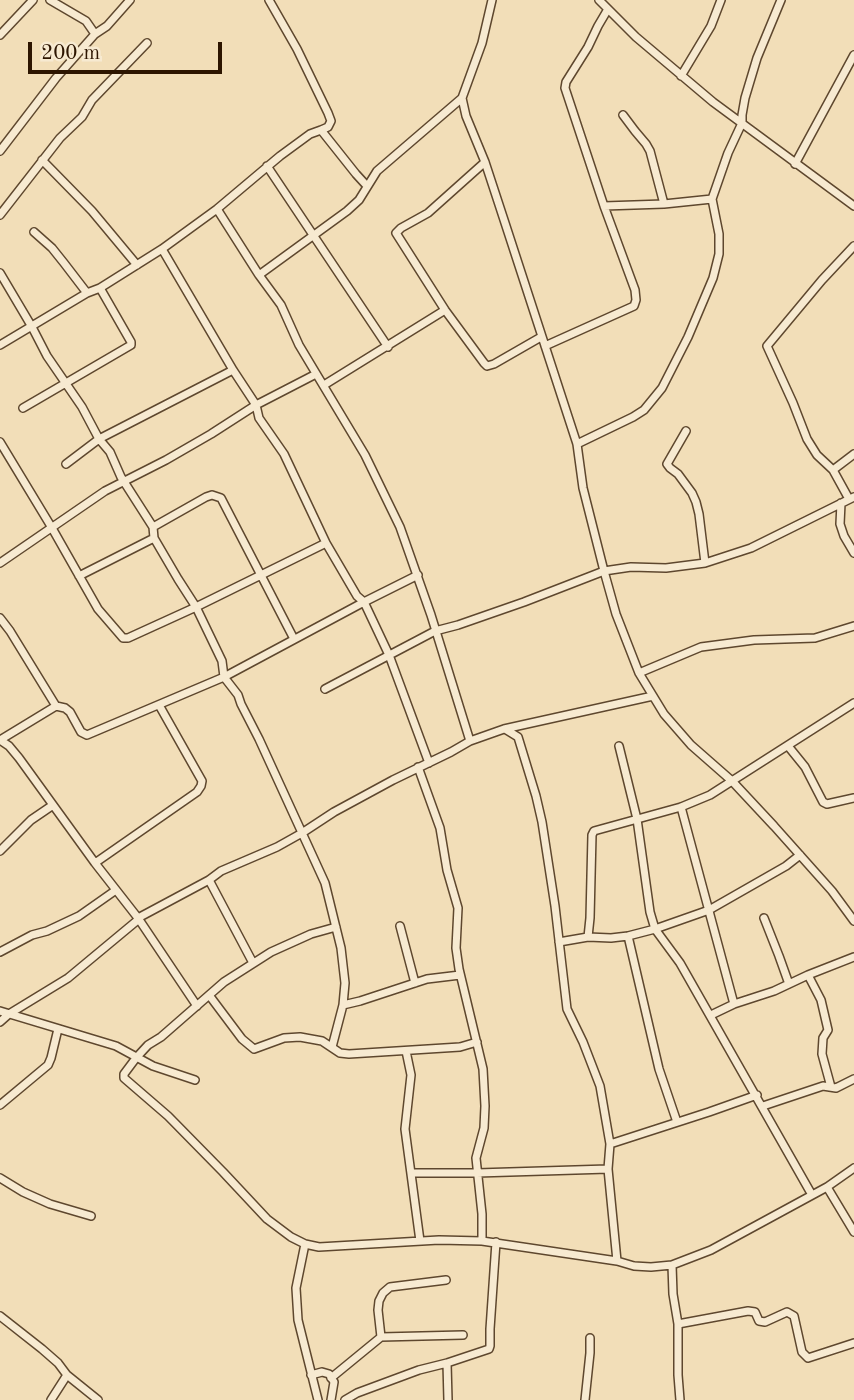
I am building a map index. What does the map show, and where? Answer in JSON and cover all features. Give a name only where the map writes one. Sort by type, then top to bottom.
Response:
[{"type":"street","points":[[0,35],[33,0]]},
{"type":"street","points":[[50,0],[86,22],[95,34]]},
{"type":"street","points":[[0,151],[55,78],[130,0]]},
{"type":"street","points":[[0,345],[162,249],[217,209],[310,134],[328,127],[331,121],[328,113],[297,49],[269,0]]},
{"type":"street","points":[[259,275],[347,211],[359,200],[377,171],[462,99],[482,43],[492,0]]},
{"type":"street","points":[[599,0],[636,37],[713,102],[854,206]]},
{"type":"street","points":[[681,76],[711,26],[721,0]]},
{"type":"street","points":[[577,444],[644,410],[662,388],[693,325],[713,278],[719,254],[719,234],[712,199],[742,123],[749,81],[781,0]]},
{"type":"street","points":[[545,346],[634,306],[636,300],[635,290],[565,88],[608,9]]},
{"type":"street","points":[[0,215],[60,138],[82,117],[92,100],[148,43]]},
{"type":"street","points":[[795,164],[854,55]]},
{"type":"street","points":[[462,99],[577,444],[583,488],[604,571],[616,614],[639,673],[664,713],[691,745],[732,781],[832,891],[854,921]]},
{"type":"street","points":[[623,115],[650,151],[664,204]]},
{"type":"street","points":[[321,130],[367,186]]},
{"type":"street","points":[[42,160],[92,211],[136,265]]},
{"type":"street","points":[[485,162],[428,212],[396,233],[444,310],[487,366],[541,337]]},
{"type":"street","points":[[267,166],[387,347]]},
{"type":"street","points":[[604,206],[712,199]]},
{"type":"street","points":[[217,209],[281,304],[299,345],[365,455],[400,527],[418,575],[470,741]]},
{"type":"street","points":[[34,232],[52,248],[86,293]]},
{"type":"street","points":[[854,246],[822,279],[767,346],[807,439],[817,455],[833,470],[848,500],[840,524],[854,553]]},
{"type":"street","points":[[162,249],[256,405],[259,418],[284,454],[326,542],[357,596],[364,602],[389,655],[429,763]]},
{"type":"street","points":[[0,274],[47,356],[110,452],[124,481],[153,527],[154,538],[196,607],[222,661],[224,677],[238,695],[325,883],[341,948],[345,983],[343,1005],[332,1047]]},
{"type":"street","points":[[23,408],[131,345],[100,288]]},
{"type":"street","points":[[324,385],[444,310]]},
{"type":"street","points":[[66,464],[99,439],[233,370]]},
{"type":"street","points":[[0,563],[105,491],[166,460],[256,405],[316,374]]},
{"type":"street","points":[[686,430],[667,464],[678,474],[696,502],[705,563]]},
{"type":"street","points":[[0,442],[97,609],[123,638],[196,607],[326,542]]},
{"type":"street","points":[[833,470],[854,454]]},
{"type":"street","points":[[153,527],[206,497],[218,496],[294,639]]},
{"type":"street","points":[[325,689],[435,631],[524,602],[604,571],[705,563],[751,548],[848,500]]},
{"type":"street","points":[[79,576],[154,538]]},
{"type":"street","points":[[197,1006],[139,919],[14,752],[0,740],[56,706],[70,712],[81,732],[87,735],[224,677],[418,575]]},
{"type":"street","points":[[0,618],[56,706]]},
{"type":"street","points":[[639,673],[701,647],[754,640],[815,638],[854,626]]},
{"type":"street","points":[[0,1022],[68,978],[139,919],[221,871],[302,833],[334,812],[470,741],[504,729],[653,696]]},
{"type":"street","points":[[588,937],[592,832],[681,807],[710,795],[854,702]]},
{"type":"street","points":[[95,863],[197,792],[201,786],[202,781],[159,705]]},
{"type":"street","points":[[504,729],[518,737],[536,796],[545,841],[567,1009],[600,1086],[610,1144],[608,1168],[617,1261]]},
{"type":"street","points":[[619,746],[637,819],[650,912],[655,929],[680,963],[812,1195]]},
{"type":"street","points":[[788,746],[805,767],[823,802],[827,804],[854,798]]},
{"type":"street","points":[[418,767],[440,828],[447,870],[458,908],[456,948],[460,975],[484,1069],[484,1128],[476,1158],[482,1241]]},
{"type":"street","points":[[0,851],[31,820],[53,805]]},
{"type":"street","points":[[681,807],[734,1004]]},
{"type":"street","points":[[559,942],[588,937],[628,936],[709,910],[786,866],[800,855]]},
{"type":"street","points":[[209,880],[253,963]]},
{"type":"street","points":[[0,952],[32,935],[79,916],[117,890]]},
{"type":"street","points":[[764,918],[789,984]]},
{"type":"street","points":[[400,926],[415,983]]},
{"type":"street","points":[[336,927],[311,934],[271,952],[224,982],[161,1037],[148,1045],[126,1070],[124,1078],[168,1116],[267,1219],[305,1244],[319,1247],[420,1241],[482,1241],[617,1261],[634,1266],[672,1265],[711,1250],[812,1195],[854,1168]]},
{"type":"street","points":[[628,936],[659,1069],[677,1122]]},
{"type":"street","points":[[711,1016],[734,1004],[774,991],[854,957]]},
{"type":"street","points":[[343,1005],[427,979],[460,975]]},
{"type":"street","points":[[808,975],[821,1000],[828,1030],[823,1038],[822,1054],[831,1087]]},
{"type":"street","points":[[209,995],[243,1039],[254,1048],[284,1038],[300,1037],[322,1041],[340,1053],[349,1055],[460,1046],[477,1042]]},
{"type":"street","points":[[0,1011],[116,1046],[153,1066],[195,1080]]},
{"type":"street","points":[[0,1105],[48,1065],[58,1029]]},
{"type":"street","points":[[406,1051],[411,1075],[405,1129],[420,1241]]},
{"type":"street","points":[[763,1106],[823,1086],[836,1088],[854,1079]]},
{"type":"street","points":[[610,1144],[757,1095]]},
{"type":"street","points":[[412,1173],[608,1168]]},
{"type":"street","points":[[0,1178],[50,1204],[91,1216]]},
{"type":"street","points":[[827,1186],[854,1232]]},
{"type":"street","points":[[346,1400],[357,1393],[418,1370],[486,1351],[491,1346],[496,1242]]},
{"type":"street","points":[[305,1244],[296,1288],[298,1320],[318,1400]]},
{"type":"street","points":[[672,1265],[678,1324],[680,1400]]},
{"type":"street","points":[[381,1337],[378,1310],[383,1293],[390,1287],[446,1280]]},
{"type":"street","points":[[678,1324],[748,1311],[755,1312],[759,1321],[765,1322],[787,1312],[794,1316],[802,1352],[808,1359],[854,1343]]},
{"type":"street","points":[[0,1316],[42,1349],[67,1375],[98,1400]]},
{"type":"street","points":[[331,1378],[381,1337],[463,1335]]},
{"type":"street","points":[[585,1400],[590,1338]]},
{"type":"street","points":[[447,1363],[448,1400]]},
{"type":"street","points":[[311,1375],[322,1372],[329,1374],[334,1382],[331,1400]]},
{"type":"street","points":[[51,1400],[67,1375]]}]
